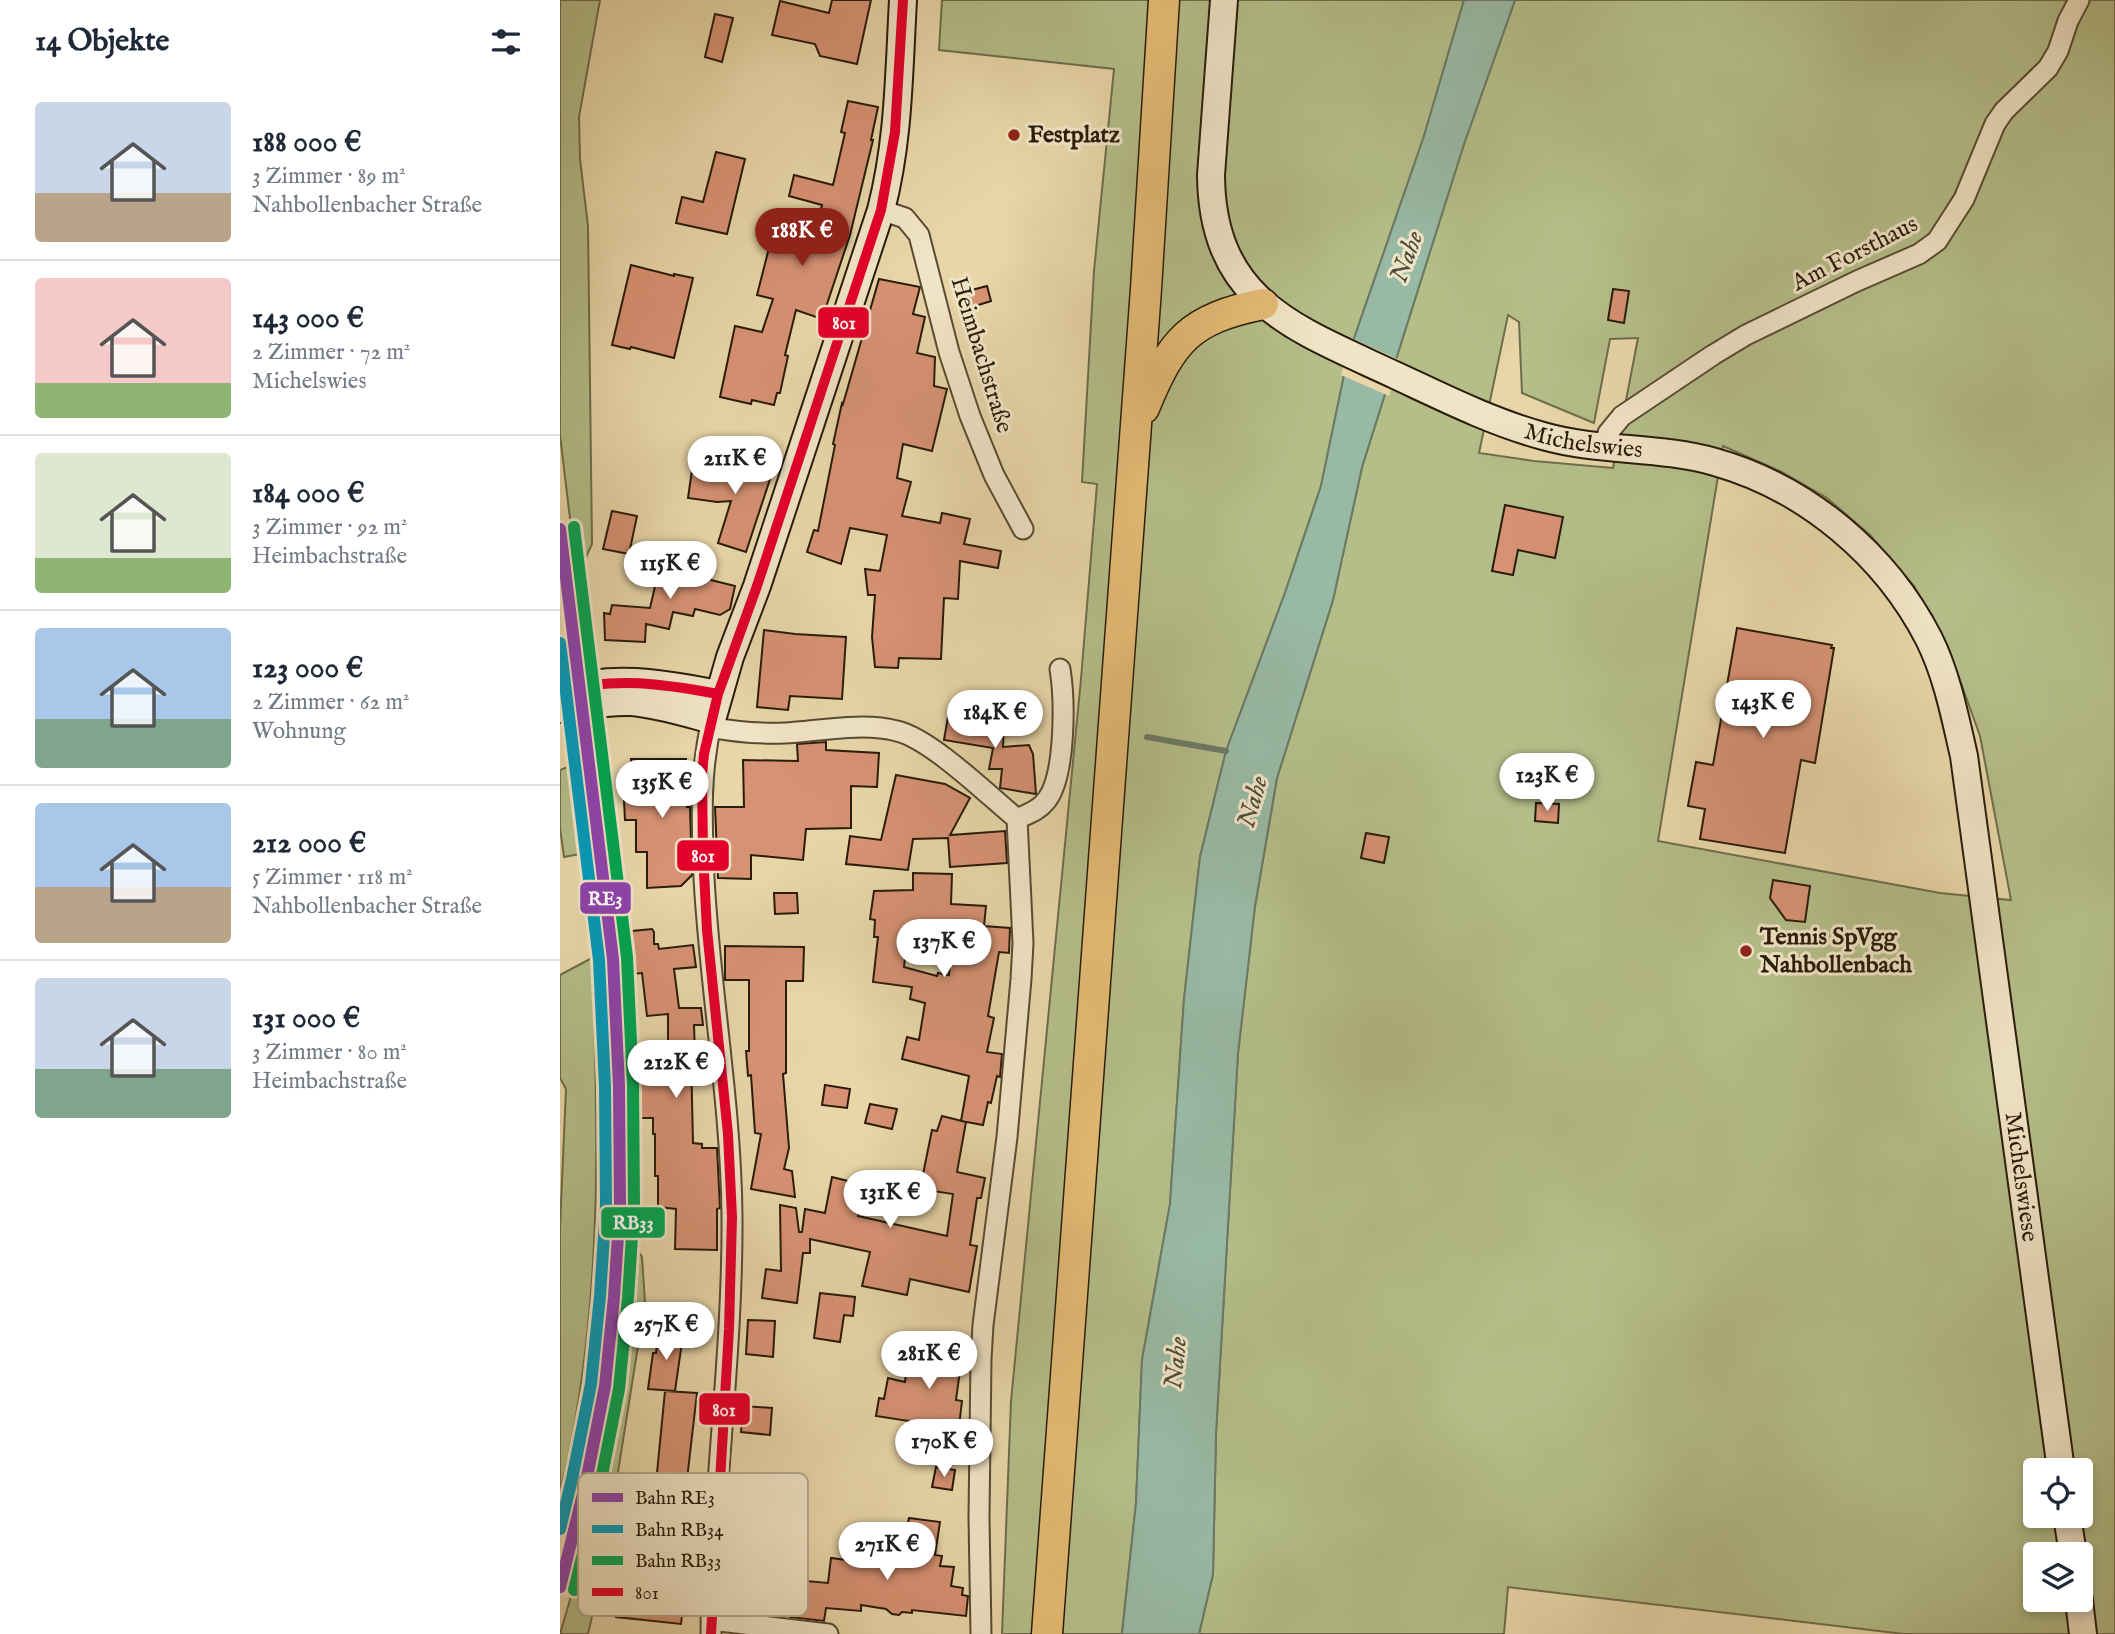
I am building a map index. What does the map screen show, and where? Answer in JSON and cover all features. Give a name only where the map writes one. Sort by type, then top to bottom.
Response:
[{"type":"main road","points":[[1047,1634],[1146,289],[1164,0]]},
{"type":"main road","points":[[1135,431],[1164,363],[1187,335],[1213,318],[1263,304]]},
{"type":"street","points":[[720,1473],[729,1329],[732,1217],[728,1134],[710,966],[703,854],[702,775],[718,694],[757,586],[890,176],[903,0]]},
{"type":"street","name":"Michelswies","points":[[1224,0],[1211,199],[1215,222],[1229,261],[1246,286],[1263,304],[1297,328],[1451,401],[1544,436],[1714,462],[1743,472],[1820,513],[1856,542],[1884,571],[1908,603],[1930,641],[1950,696],[1964,756],[1982,884]]},
{"type":"street","name":"Am Forsthaus","points":[[1604,447],[1608,433],[1622,416],[1713,355],[1746,335],[1919,254],[1937,241],[1964,199],[1995,124],[2004,111],[2048,68],[2079,0]]},
{"type":"street","name":"Heimbachstraße","points":[[881,210],[905,218],[919,235],[949,352],[970,416],[994,475],[1023,529]]},
{"type":"street","points":[[1017,819],[1036,810],[1045,802],[1058,778],[1064,691],[1060,669]]},
{"type":"street","points":[[560,692],[597,682],[621,681],[672,685],[718,694]]},
{"type":"street","points":[[560,709],[635,702],[750,734],[882,728],[898,731],[926,745],[1017,819],[1023,943],[1021,979],[1007,1137],[981,1359],[981,1634]]},
{"type":"street","name":"Michelswiese","points":[[1982,884],[2059,1458]]},
{"type":"street","points":[[2081,1612],[2084,1634]]},
{"type":"street","points":[[711,1627],[828,1634]]},
{"type":"green space","points":[[560,0],[600,0],[579,117],[580,159],[588,226],[592,544],[577,577],[560,435]]},
{"type":"green space","points":[[942,0],[1464,0],[1424,136],[1348,356],[1321,486],[1285,593],[1226,751],[1200,857],[1184,999],[1170,1204],[1142,1360],[1136,1503],[1122,1634],[1002,1634],[1011,1401],[1081,679],[1097,484],[1082,482],[1094,271],[1114,69],[939,50]]},
{"type":"green space","points":[[1515,0],[2115,0],[2115,1634],[1904,1634],[1508,1587],[1504,1634],[1199,1634],[1213,1574],[1216,1433],[1238,1053],[1255,906],[1277,778],[1333,600],[1362,467],[1464,144]],"holes":[[[1508,315],[1519,322],[1522,393],[1594,423],[1610,339],[1638,338],[1613,468],[1479,453]],[[1723,446],[1780,471],[1827,498],[1870,535],[1914,586],[1948,647],[1980,736],[2011,900],[1940,893],[1658,841]]]},
{"type":"green space","points":[[568,767],[580,854],[564,857],[560,828],[560,770]]},
{"type":"green space","points":[[592,958],[596,1160],[591,1294],[574,1427],[560,1493],[560,1227],[566,1089],[560,1078],[560,975]]},
{"type":"green space","points":[[631,1241],[642,1257],[645,1302],[618,1473],[600,1473],[617,1388]]},
{"type":"green space","points":[[578,1570],[578,1616],[592,1616],[588,1634],[560,1634]]},
{"type":"water","name":"Nahe","points":[[1464,0],[1515,0],[1464,144],[1362,467],[1333,600],[1277,778],[1255,906],[1238,1053],[1216,1433],[1213,1574],[1199,1634],[1122,1634],[1136,1503],[1142,1360],[1170,1204],[1184,999],[1200,857],[1226,751],[1285,593],[1321,486],[1348,356],[1424,136]]},
{"type":"pier","points":[[1351,338],[1400,360],[1389,396],[1341,375]]},
{"type":"building","points":[[832,0],[871,0],[857,64],[820,56],[815,44],[772,35],[780,1],[829,13]]},
{"type":"building","points":[[715,14],[733,18],[722,62],[705,57]]},
{"type":"building","points":[[848,101],[878,107],[873,140],[850,235],[822,319],[796,310],[785,355],[788,356],[780,393],[777,393],[774,405],[752,400],[751,404],[720,397],[735,326],[762,332],[773,299],[757,295],[770,244],[807,254],[822,205],[789,196],[794,175],[833,185],[845,133],[841,132]]},
{"type":"building","points":[[716,152],[745,159],[727,234],[676,223],[682,197],[703,202]]},
{"type":"building","points":[[631,265],[693,278],[674,358],[612,345]]},
{"type":"building","points":[[879,279],[920,287],[913,314],[925,317],[917,353],[935,357],[934,386],[947,389],[932,451],[903,444],[897,478],[911,482],[902,516],[940,523],[942,513],[970,519],[964,544],[1001,551],[998,568],[960,561],[958,599],[944,598],[941,659],[899,658],[898,668],[875,667],[872,637],[875,595],[868,595],[865,569],[880,571],[887,535],[850,528],[841,564],[807,552],[814,530],[818,531],[842,403]]},
{"type":"building","points":[[987,286],[991,301],[969,308],[964,292]]},
{"type":"building","points":[[1613,289],[1629,291],[1624,323],[1608,320]]},
{"type":"building","points":[[747,454],[776,461],[746,552],[718,543],[731,501],[688,498],[693,463],[741,472]]},
{"type":"building","points":[[1505,505],[1563,517],[1555,558],[1518,550],[1513,575],[1492,571]]},
{"type":"building","points":[[612,511],[637,516],[629,554],[603,549]]},
{"type":"building","points":[[676,550],[704,558],[699,577],[735,586],[730,609],[720,615],[695,609],[693,616],[673,612],[669,629],[646,624],[645,642],[605,640],[604,613],[610,614],[612,605],[650,608],[659,569],[671,571]]},
{"type":"building","points":[[1737,628],[1832,645],[1831,648],[1834,648],[1815,763],[1801,760],[1785,853],[1700,839],[1705,809],[1688,806],[1696,762],[1713,765]]},
{"type":"building","points":[[764,630],[846,637],[842,699],[790,696],[788,710],[757,707]]},
{"type":"building","points":[[949,711],[1004,722],[1003,747],[1029,745],[1033,754],[1036,794],[1000,788],[1002,769],[989,769],[993,748],[944,740]]},
{"type":"building","points":[[826,742],[826,750],[879,753],[877,787],[851,786],[851,828],[806,829],[803,860],[751,855],[751,879],[718,878],[715,807],[744,807],[743,760],[798,761],[797,744]]},
{"type":"building","points":[[631,759],[686,759],[692,875],[681,886],[647,888],[647,852],[636,852],[636,820],[625,820],[624,800],[633,800]]},
{"type":"building","points":[[896,775],[945,784],[970,798],[950,835],[1005,831],[1007,863],[950,867],[948,838],[913,839],[908,870],[846,864],[850,836],[881,840]]},
{"type":"building","points":[[1536,803],[1559,804],[1558,823],[1535,821]]},
{"type":"building","points":[[1366,833],[1389,837],[1384,863],[1361,858]]},
{"type":"building","points":[[913,873],[952,874],[951,904],[986,906],[984,926],[1010,928],[1009,953],[999,952],[988,1016],[994,1018],[987,1052],[1002,1054],[1000,1077],[997,1076],[983,1125],[961,1121],[969,1076],[902,1059],[907,1037],[919,1040],[925,1003],[910,999],[912,987],[873,982],[878,937],[874,937],[875,920],[870,919],[874,891],[913,890]],"holes":[[[909,923],[952,933],[949,975],[938,973],[937,976],[904,967]]]},
{"type":"building","points":[[1773,880],[1810,886],[1805,922],[1786,920],[1770,898]]},
{"type":"building","points":[[774,893],[797,893],[798,913],[775,914]]},
{"type":"building","points":[[652,929],[654,944],[658,944],[659,949],[693,945],[696,967],[674,969],[679,1008],[701,1008],[703,1025],[694,1025],[695,1055],[691,1056],[693,1143],[702,1144],[702,1148],[717,1148],[720,1208],[717,1209],[717,1250],[675,1249],[676,1209],[658,1207],[653,1118],[640,1118],[638,1056],[668,1055],[668,1014],[647,1016],[642,973],[633,974],[632,931]]},
{"type":"building","points":[[725,946],[804,947],[803,981],[786,981],[786,1073],[783,1074],[789,1148],[784,1169],[792,1171],[795,1197],[751,1189],[761,1134],[755,1133],[751,1075],[748,1076],[746,1051],[749,1051],[749,980],[725,980]]},
{"type":"building","points":[[825,1085],[850,1089],[847,1108],[822,1105]]},
{"type":"building","points":[[870,1104],[897,1109],[892,1129],[865,1123]]},
{"type":"building","points":[[942,1116],[966,1122],[957,1172],[985,1178],[981,1198],[977,1198],[970,1245],[977,1246],[969,1292],[910,1279],[907,1295],[862,1286],[870,1252],[810,1239],[810,1253],[803,1253],[797,1303],[762,1298],[766,1269],[781,1271],[780,1205],[796,1208],[799,1232],[802,1232],[805,1209],[825,1213],[832,1177],[864,1185],[858,1216],[947,1236],[953,1194],[920,1189],[932,1130],[937,1131]]},
{"type":"building","points":[[820,1293],[855,1297],[853,1316],[844,1315],[840,1342],[814,1338]]},
{"type":"building","points":[[748,1320],[775,1321],[773,1357],[746,1354]]},
{"type":"building","points":[[658,1332],[683,1335],[675,1391],[648,1389]]},
{"type":"building","points":[[935,1336],[964,1341],[956,1400],[962,1401],[958,1434],[909,1428],[909,1421],[876,1416],[879,1398],[884,1399],[888,1378],[905,1382],[906,1375],[917,1376],[918,1372],[924,1373],[928,1345],[933,1346]]},
{"type":"building","points":[[665,1391],[697,1393],[688,1473],[657,1473]]},
{"type":"building","points":[[743,1406],[772,1408],[770,1435],[741,1432]]},
{"type":"building","points":[[936,1467],[955,1470],[952,1490],[932,1487]]},
{"type":"building","points":[[909,1518],[940,1522],[935,1555],[942,1556],[940,1566],[954,1567],[951,1586],[963,1588],[962,1595],[968,1596],[966,1616],[912,1610],[912,1613],[902,1612],[899,1615],[886,1609],[861,1605],[861,1611],[826,1608],[824,1621],[790,1617],[808,1616],[808,1581],[828,1583],[831,1558],[898,1567]]},
{"type":"building","points":[[616,1616],[682,1616],[681,1624]]},
{"type":"waterway","points":[[1147,737],[1226,751]]},
{"type":"rail line","name":"RB33","points":[[574,527],[627,957],[633,1085],[634,1205],[628,1298],[619,1389],[602,1473]]},
{"type":"rail line","name":"RE3","points":[[560,529],[613,959],[619,1086],[620,1205],[614,1297],[605,1386],[588,1473]]},
{"type":"rail line","name":"RB34","points":[[560,643],[599,960],[605,1086],[606,1205],[591,1384],[560,1529]]},
{"type":"rail line","name":"RE3","points":[[560,1587],[578,1514]]},
{"type":"rail line","name":"RB33","points":[[574,1590],[578,1574]]},
{"type":"transit line","name":"801","points":[[721,1473],[732,1217],[728,1134],[707,930],[703,854],[704,754],[718,694],[757,586],[881,210],[895,132],[903,0]]},
{"type":"transit line","name":"801","points":[[560,692],[600,684],[639,683],[718,694]]},
{"type":"transit line","name":"801","points":[[711,1634],[712,1616]]},
{"type":"place","name":"Festplatz","points":[[1014,135]]},
{"type":"place","name":"Tennis SpVgg Nahbollenbach","points":[[1746,951]]}]
